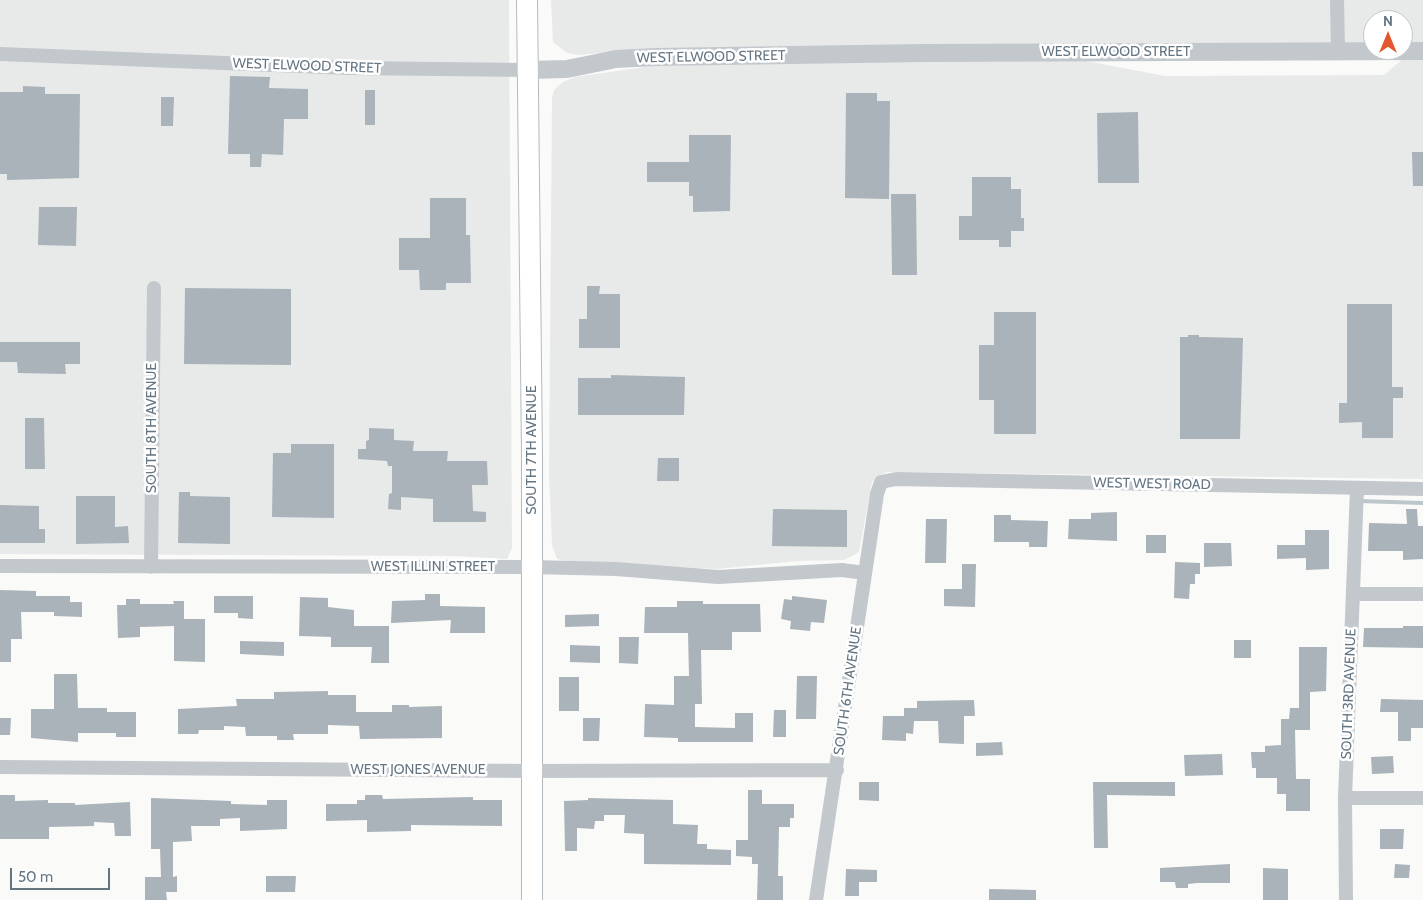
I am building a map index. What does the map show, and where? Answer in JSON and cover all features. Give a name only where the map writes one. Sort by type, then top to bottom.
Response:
[{"type":"main road","name":"SOUTH 7TH AVENUE","points":[[527,0],[532,567],[532,900]]},
{"type":"street","points":[[1336,0],[1338,50]]},
{"type":"street","name":"WEST ELWOOD STREET","points":[[0,54],[349,68],[529,70],[567,69],[616,59],[936,52],[1423,51]]},
{"type":"street","name":"SOUTH 8TH AVENUE","points":[[151,567],[154,288]]},
{"type":"street","name":"WEST WEST ROAD","points":[[881,482],[896,479],[1423,489]]},
{"type":"street","name":"SOUTH 6TH AVENUE","points":[[816,900],[877,494],[881,482]]},
{"type":"street","name":"SOUTH 3RD AVENUE","points":[[1346,900],[1345,798],[1357,488]]},
{"type":"street","name":"WEST ILLINI STREET","points":[[0,566],[532,567],[563,570],[616,569],[718,577],[842,570],[865,573]]},
{"type":"street","points":[[1353,594],[1423,594]]},
{"type":"street","name":"WEST JONES AVENUE","points":[[0,767],[532,771],[837,770]]},
{"type":"street","points":[[1345,798],[1423,798]]},
{"type":"shaded area","points":[[0,0],[509,0],[512,548],[507,559],[456,556],[0,554]]},
{"type":"shaded area","points":[[551,0],[1423,0],[1423,48],[1413,48],[1413,10],[1363,10],[1363,49],[645,49],[578,55],[567,53],[553,42]]},
{"type":"shaded area","points":[[1423,58],[1423,479],[887,472],[876,477],[872,482],[859,552],[844,560],[797,561],[717,569],[578,563],[557,559],[552,545],[549,473],[552,98],[554,90],[563,82],[575,77],[652,66],[876,61],[1081,60],[1165,76],[1384,75],[1402,60]]},
{"type":"building","points":[[230,76],[270,77],[269,88],[308,89],[308,119],[284,119],[283,155],[262,154],[261,167],[250,167],[250,154],[228,154]]},
{"type":"building","points":[[23,86],[45,87],[45,94],[80,94],[79,178],[7,180],[7,174],[0,174],[0,92],[23,92]]},
{"type":"building","points":[[365,90],[375,90],[375,125],[365,125]]},
{"type":"building","points":[[846,93],[877,93],[877,101],[890,101],[889,199],[845,198]]},
{"type":"building","points":[[161,97],[174,97],[173,126],[161,126]]},
{"type":"building","points":[[1138,112],[1139,183],[1098,183],[1097,113]]},
{"type":"building","points":[[689,135],[731,135],[730,211],[693,212],[693,196],[689,196],[689,182],[647,182],[647,162],[689,162]]},
{"type":"building","points":[[1412,152],[1423,152],[1423,186],[1413,186]]},
{"type":"building","points":[[972,177],[1011,177],[1011,189],[1021,189],[1021,218],[1024,218],[1024,231],[1011,231],[1011,247],[999,247],[999,240],[959,240],[959,216],[972,216]]},
{"type":"building","points":[[891,194],[916,194],[917,275],[892,275]]},
{"type":"building","points":[[430,198],[466,198],[466,235],[470,235],[471,283],[446,283],[446,290],[420,290],[419,270],[399,270],[399,238],[430,238]]},
{"type":"building","points":[[39,207],[77,207],[76,246],[38,245]]},
{"type":"building","points":[[587,286],[600,286],[599,294],[620,294],[620,348],[579,348],[579,319],[587,319]]},
{"type":"building","points":[[185,288],[291,289],[291,365],[184,364]]},
{"type":"building","points":[[1347,304],[1392,304],[1392,387],[1403,387],[1403,398],[1393,398],[1393,438],[1362,438],[1362,422],[1339,423],[1339,403],[1347,403]]},
{"type":"building","points":[[994,312],[1036,312],[1036,434],[994,434],[994,400],[979,400],[979,345],[994,345]]},
{"type":"building","points":[[1188,335],[1243,338],[1240,439],[1180,439],[1180,337],[1188,337]]},
{"type":"building","points":[[0,342],[80,342],[80,364],[65,364],[66,374],[18,373],[17,362],[0,362]]},
{"type":"building","points":[[611,375],[685,377],[684,415],[578,415],[578,378],[611,378]]},
{"type":"building","points":[[25,418],[44,418],[45,469],[25,469]]},
{"type":"building","points":[[369,428],[394,429],[394,440],[414,441],[413,451],[448,451],[447,461],[487,461],[488,485],[472,485],[473,511],[486,512],[486,522],[433,522],[433,499],[401,497],[401,510],[388,509],[389,494],[392,493],[392,466],[388,466],[387,461],[358,459],[358,449],[366,449],[366,441],[369,440]]},
{"type":"building","points":[[291,444],[334,444],[334,518],[272,517],[273,453],[291,453]]},
{"type":"building","points":[[658,458],[679,458],[679,481],[657,481]]},
{"type":"building","points":[[179,492],[190,492],[190,496],[230,497],[230,544],[178,543]]},
{"type":"building","points":[[76,496],[115,496],[115,527],[128,526],[129,543],[76,544]]},
{"type":"building","points":[[0,505],[39,506],[39,529],[45,529],[45,543],[0,543]]},
{"type":"building","points":[[773,509],[847,510],[847,547],[772,546]]},
{"type":"building","points":[[1406,509],[1417,509],[1418,526],[1423,526],[1423,559],[1403,560],[1403,551],[1368,551],[1369,523],[1407,524]]},
{"type":"building","points":[[1117,512],[1117,541],[1068,539],[1069,519],[1091,519],[1091,513]]},
{"type":"building","points":[[994,515],[1011,515],[1011,520],[1048,521],[1047,547],[1029,547],[1029,542],[994,542]]},
{"type":"building","points":[[926,519],[947,519],[946,563],[925,563]]},
{"type":"building","points":[[1305,530],[1329,530],[1329,569],[1306,570],[1306,558],[1277,559],[1277,545],[1305,545]]},
{"type":"building","points":[[1146,535],[1166,535],[1166,553],[1146,553]]},
{"type":"building","points":[[1204,543],[1231,543],[1232,566],[1204,567]]},
{"type":"building","points":[[1175,562],[1200,563],[1200,574],[1195,574],[1195,584],[1190,584],[1189,599],[1174,598]]},
{"type":"building","points":[[962,564],[976,564],[975,607],[944,606],[944,589],[962,589]]},
{"type":"building","points":[[0,590],[36,591],[36,596],[70,596],[70,602],[82,602],[82,617],[54,616],[54,612],[21,612],[22,639],[11,639],[11,662],[0,662]]},
{"type":"building","points":[[425,594],[440,594],[440,606],[485,607],[485,633],[450,633],[451,620],[391,623],[392,601],[425,600]]},
{"type":"building","points":[[214,596],[253,596],[253,619],[238,618],[238,613],[214,613]]},
{"type":"building","points":[[792,596],[827,600],[824,623],[811,622],[810,631],[790,629],[791,621],[781,619],[784,599],[792,600]]},
{"type":"building","points":[[300,597],[328,598],[328,607],[354,610],[354,626],[389,626],[389,663],[371,663],[372,647],[331,647],[331,637],[299,636]]},
{"type":"building","points":[[126,599],[140,599],[140,604],[174,604],[173,601],[184,601],[184,619],[205,619],[205,662],[174,661],[174,626],[140,627],[140,637],[118,638],[117,605],[126,605]]},
{"type":"building","points":[[677,601],[703,601],[703,604],[760,604],[761,632],[732,632],[732,650],[701,650],[702,704],[695,704],[695,727],[735,728],[735,713],[753,713],[753,742],[678,742],[678,738],[644,737],[645,704],[674,705],[674,676],[689,676],[688,633],[644,633],[645,607],[677,607]]},
{"type":"building","points":[[599,614],[599,626],[565,627],[565,615]]},
{"type":"building","points":[[1403,626],[1423,626],[1423,648],[1363,647],[1364,628],[1403,628]]},
{"type":"building","points":[[619,637],[639,637],[638,664],[619,663]]},
{"type":"building","points":[[1234,640],[1251,640],[1251,658],[1234,658]]},
{"type":"building","points":[[240,641],[284,642],[284,656],[240,654]]},
{"type":"building","points":[[570,645],[600,646],[600,663],[570,662]]},
{"type":"building","points":[[1299,647],[1327,647],[1326,691],[1310,692],[1310,730],[1295,730],[1296,779],[1310,779],[1310,811],[1286,811],[1286,794],[1277,794],[1277,778],[1256,778],[1256,768],[1252,768],[1251,752],[1265,752],[1265,746],[1281,745],[1281,719],[1289,719],[1290,708],[1299,708]]},
{"type":"building","points":[[54,674],[77,674],[78,708],[107,708],[107,712],[136,712],[136,737],[116,737],[116,733],[78,733],[78,742],[31,738],[31,709],[54,709]]},
{"type":"building","points":[[797,676],[817,676],[816,719],[796,719]]},
{"type":"building","points":[[559,677],[579,677],[579,711],[559,711]]},
{"type":"building","points":[[328,691],[328,695],[356,695],[356,712],[392,712],[392,705],[409,705],[409,707],[442,706],[442,738],[360,739],[359,726],[328,725],[328,734],[293,734],[294,740],[277,740],[277,736],[246,736],[245,727],[224,726],[224,730],[199,730],[198,734],[178,734],[178,709],[237,706],[236,699],[274,699],[274,692]]},
{"type":"building","points":[[1381,699],[1423,700],[1423,728],[1411,728],[1411,741],[1398,741],[1398,712],[1380,712]]},
{"type":"building","points":[[974,700],[975,716],[964,716],[964,744],[939,743],[938,721],[914,721],[913,734],[906,733],[906,741],[882,740],[883,716],[904,716],[904,708],[917,708],[917,701]]},
{"type":"building","points":[[774,710],[786,710],[786,737],[773,737]]},
{"type":"building","points":[[0,718],[11,718],[10,735],[0,735]]},
{"type":"building","points":[[583,718],[600,718],[599,741],[583,741]]},
{"type":"building","points":[[1002,742],[1003,755],[976,756],[976,743]]},
{"type":"building","points":[[1222,754],[1223,775],[1185,776],[1184,755]]},
{"type":"building","points":[[1393,756],[1394,773],[1372,774],[1371,757]]},
{"type":"building","points":[[859,782],[879,782],[879,801],[859,800]]},
{"type":"building","points":[[1093,782],[1175,782],[1175,796],[1107,795],[1108,848],[1094,848]]},
{"type":"building","points":[[748,790],[762,790],[762,804],[794,804],[794,818],[790,818],[790,827],[779,827],[778,876],[783,876],[783,900],[757,900],[758,864],[752,864],[752,857],[736,856],[736,840],[748,840]]},
{"type":"building","points":[[0,795],[15,795],[15,801],[48,800],[48,803],[75,803],[75,805],[130,802],[131,836],[115,836],[114,823],[94,822],[94,826],[49,827],[49,839],[0,839]]},
{"type":"building","points":[[365,795],[382,795],[383,799],[473,797],[473,800],[502,800],[502,826],[411,825],[411,831],[367,832],[367,820],[326,821],[326,804],[357,804],[357,800],[365,800]]},
{"type":"building","points":[[151,798],[231,801],[231,804],[267,805],[267,800],[287,800],[287,829],[240,831],[240,818],[220,819],[220,826],[191,826],[192,841],[173,842],[173,877],[177,876],[177,892],[166,892],[167,900],[145,900],[145,877],[161,877],[160,849],[151,849]]},
{"type":"building","points":[[588,798],[673,800],[673,824],[698,825],[697,844],[707,844],[707,849],[731,850],[731,865],[644,864],[644,834],[624,833],[625,815],[604,815],[604,821],[595,821],[594,829],[577,828],[577,851],[565,851],[564,801],[588,800]]},
{"type":"building","points":[[1380,829],[1404,829],[1403,849],[1380,849]]},
{"type":"building","points":[[1230,864],[1230,883],[1197,883],[1188,884],[1188,888],[1176,888],[1175,882],[1160,882],[1160,868]]},
{"type":"building","points":[[1395,864],[1410,865],[1409,878],[1394,878]]},
{"type":"building","points":[[1263,868],[1288,869],[1288,900],[1263,900]]},
{"type":"building","points":[[846,869],[877,870],[877,882],[859,882],[859,896],[845,896]]},
{"type":"building","points":[[266,876],[296,876],[295,892],[266,892]]},
{"type":"building","points":[[989,889],[1036,890],[1036,900],[989,900]]},
{"type":"waterway","points":[[1359,501],[1423,503]]}]
